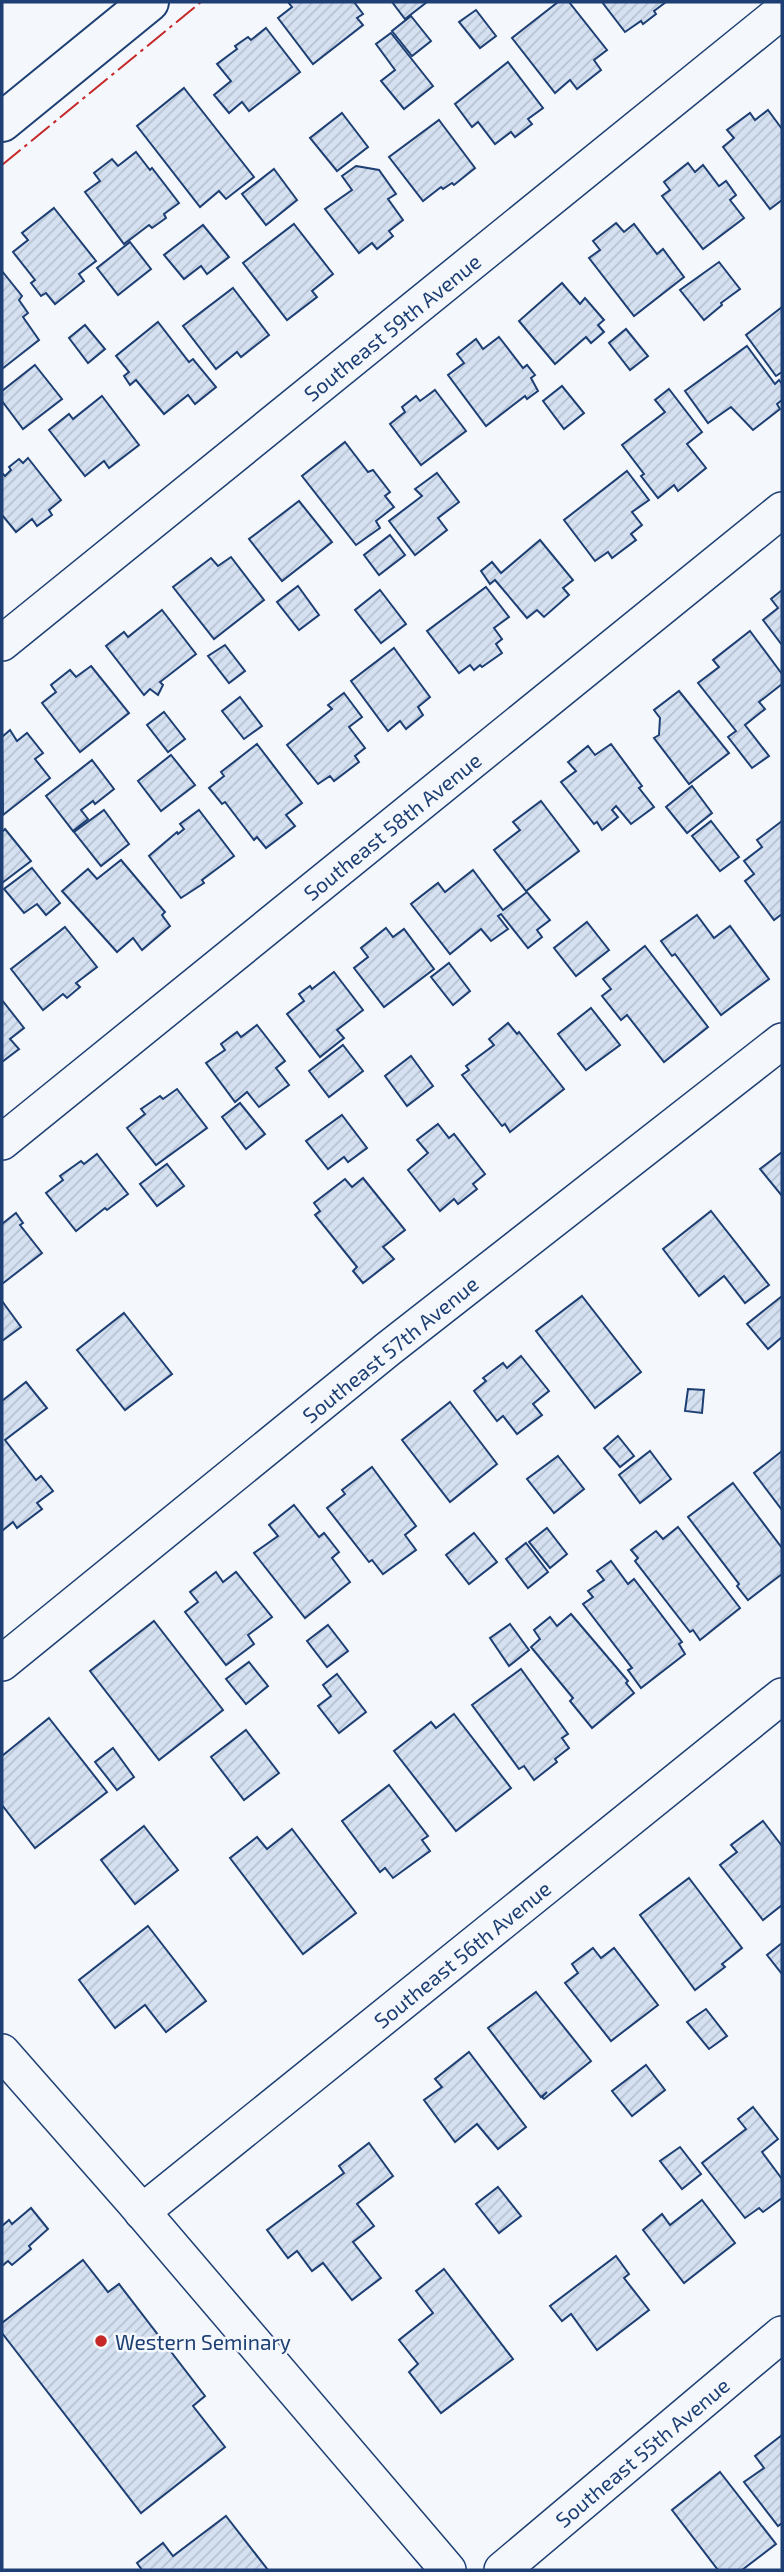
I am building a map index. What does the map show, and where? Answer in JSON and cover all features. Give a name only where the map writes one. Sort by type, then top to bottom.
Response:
[{"type":"main road","points":[[2,122],[149,2]]},
{"type":"street","name":"Southeast 59th Avenue","points":[[2,643],[782,11]]},
{"type":"street","name":"Southeast 58th Avenue","points":[[2,1142],[782,510]]},
{"type":"street","name":"Southeast 57th Avenue","points":[[2,1663],[388,1349],[782,1041]]},
{"type":"street","name":"Southeast 56th Avenue","points":[[142,2212],[782,1696]]},
{"type":"street","points":[[2,2052],[448,2570]]},
{"type":"street","name":"Southeast 55th Avenue","points":[[502,2570],[782,2334]]},
{"type":"building","points":[[288,2],[354,2],[363,14],[357,18],[363,25],[313,64],[278,18],[292,7]]},
{"type":"building","points":[[392,2],[427,2],[405,19]]},
{"type":"building","points":[[558,2],[569,2],[607,50],[594,60],[601,70],[577,89],[570,80],[555,93],[512,38]]},
{"type":"building","points":[[602,2],[666,2],[643,24],[641,21],[625,32]]},
{"type":"building","points":[[476,10],[496,36],[480,48],[459,22]]},
{"type":"building","points":[[411,16],[431,41],[412,56],[392,31]]},
{"type":"building","points":[[266,28],[300,72],[249,111],[242,102],[229,113],[214,95],[231,81],[217,64],[237,49],[235,46],[248,37],[251,40]]},
{"type":"building","points":[[391,33],[433,86],[404,109],[381,81],[395,70],[376,44]]},
{"type":"building","points":[[508,62],[543,108],[528,119],[532,124],[515,137],[511,132],[495,144],[478,122],[472,127],[455,104]]},
{"type":"building","points":[[184,88],[254,177],[226,199],[219,191],[200,207],[137,126]]},
{"type":"building","points":[[768,110],[782,129],[782,200],[770,209],[723,147],[734,138],[727,130],[750,113],[755,120]]},
{"type":"building","points":[[342,113],[368,147],[337,171],[310,138]]},
{"type":"building","points":[[439,120],[475,168],[454,185],[452,183],[443,189],[441,187],[423,201],[389,157]]},
{"type":"building","points":[[136,152],[179,203],[164,214],[166,218],[152,228],[149,225],[124,244],[85,192],[100,181],[94,173],[112,159],[118,166]]},
{"type":"building","points":[[688,163],[695,172],[703,165],[719,186],[726,181],[736,195],[730,200],[744,218],[703,249],[662,196],[670,190],[664,182]]},
{"type":"building","points":[[356,166],[379,170],[396,194],[388,199],[403,220],[389,231],[393,236],[377,249],[372,243],[359,253],[325,209],[352,190],[342,176]]},
{"type":"building","points":[[274,169],[297,200],[266,225],[242,194]]},
{"type":"building","points":[[54,208],[96,261],[79,274],[84,281],[55,304],[46,293],[41,296],[31,283],[35,280],[13,252],[28,240],[22,233]]},
{"type":"building","points":[[616,223],[624,232],[634,224],[657,254],[663,249],[684,277],[634,316],[589,258],[600,250],[593,241]]},
{"type":"building","points":[[294,224],[333,274],[312,291],[317,297],[287,320],[243,263]]},
{"type":"building","points":[[203,225],[229,257],[207,274],[201,266],[184,279],[164,255]]},
{"type":"building","points":[[130,242],[151,269],[118,295],[97,268]]},
{"type":"building","points":[[719,262],[740,289],[704,320],[680,290]]},
{"type":"building","points":[[2,271],[22,296],[19,300],[28,313],[23,317],[39,340],[2,369]]},
{"type":"building","points":[[562,283],[580,304],[585,298],[604,320],[598,325],[604,332],[591,343],[586,337],[555,364],[519,321]]},
{"type":"building","points":[[233,288],[269,335],[241,357],[237,352],[216,369],[183,326]]},
{"type":"building","points":[[782,307],[782,372],[776,376],[746,335]]},
{"type":"building","points":[[158,322],[189,362],[193,359],[216,387],[195,404],[188,395],[164,414],[136,380],[130,385],[124,376],[129,372],[116,356]]},
{"type":"building","points":[[85,325],[105,349],[88,363],[69,338]]},
{"type":"building","points":[[626,329],[648,356],[630,370],[609,343]]},
{"type":"building","points":[[499,337],[523,368],[527,365],[535,375],[531,378],[538,391],[527,399],[525,396],[486,426],[448,375],[464,363],[457,354],[476,339],[483,349]]},
{"type":"building","points":[[747,346],[775,384],[779,380],[782,384],[782,400],[777,404],[780,409],[753,430],[731,407],[708,423],[685,391]]},
{"type":"building","points":[[35,365],[62,399],[23,429],[2,401],[2,391]]},
{"type":"building","points":[[562,386],[584,413],[564,429],[543,401]]},
{"type":"building","points":[[669,389],[702,432],[687,444],[706,468],[678,491],[674,485],[658,498],[622,445],[665,412],[655,400]]},
{"type":"building","points":[[435,390],[466,431],[421,465],[390,424],[405,412],[402,407],[416,396],[420,401]]},
{"type":"building","points":[[102,396],[139,445],[109,468],[104,461],[85,476],[49,430],[69,414],[73,419]]},
{"type":"building","points":[[345,442],[368,472],[373,470],[390,492],[385,496],[394,507],[376,521],[380,528],[356,545],[302,476]]},
{"type":"building","points":[[28,458],[61,500],[49,510],[52,515],[37,526],[32,519],[16,532],[2,515],[2,473],[5,476],[11,470],[9,467],[19,459],[23,463]]},
{"type":"building","points":[[627,471],[649,500],[632,512],[642,525],[631,534],[636,540],[612,558],[608,552],[595,561],[564,520]]},
{"type":"building","points":[[437,473],[459,502],[438,518],[447,530],[415,555],[389,521],[422,496],[415,489]]},
{"type":"building","points":[[299,501],[332,542],[282,581],[249,539]]},
{"type":"building","points":[[390,535],[405,555],[379,575],[364,555]]},
{"type":"building","points":[[540,540],[573,580],[563,588],[569,595],[544,617],[537,610],[527,618],[495,580],[490,584],[481,571],[492,562],[501,573]]},
{"type":"building","points":[[231,557],[264,600],[214,639],[173,587],[211,558],[218,566]]},
{"type":"building","points":[[298,586],[319,615],[299,630],[277,602]]},
{"type":"building","points":[[486,587],[509,617],[494,628],[502,639],[496,644],[502,653],[482,667],[480,665],[474,670],[470,665],[459,673],[427,631]]},
{"type":"building","points":[[380,590],[406,624],[381,643],[355,610]]},
{"type":"building","points":[[782,590],[782,645],[763,620],[778,608],[771,599]]},
{"type":"building","points":[[162,610],[196,654],[160,682],[163,685],[158,695],[150,689],[144,695],[106,646],[124,632],[128,637]]},
{"type":"building","points":[[750,631],[782,674],[782,684],[759,702],[765,709],[745,725],[769,756],[752,768],[728,737],[736,731],[698,683],[719,667],[713,660]]},
{"type":"building","points":[[225,645],[245,671],[229,683],[208,656]]},
{"type":"building","points":[[394,648],[430,697],[418,707],[423,715],[406,729],[400,721],[388,731],[351,681]]},
{"type":"building","points":[[91,666],[129,713],[80,752],[42,703],[56,692],[51,685],[70,670],[76,677]]},
{"type":"building","points":[[679,691],[729,753],[689,784],[654,738],[659,735],[660,718],[654,710]]},
{"type":"building","points":[[344,693],[362,717],[349,727],[365,748],[355,756],[359,762],[334,781],[330,776],[318,784],[287,745],[332,709],[328,705]]},
{"type":"building","points":[[240,697],[262,726],[244,739],[222,711]]},
{"type":"building","points":[[164,712],[185,739],[168,752],[147,725]]},
{"type":"building","points":[[10,730],[17,741],[27,733],[43,753],[35,759],[50,778],[3,815],[2,737]]},
{"type":"building","points":[[257,744],[302,803],[286,815],[295,826],[266,848],[257,837],[254,840],[225,802],[222,804],[209,788],[224,776],[221,772]]},
{"type":"building","points":[[611,744],[654,807],[631,824],[616,806],[612,810],[618,817],[602,830],[597,822],[594,824],[561,782],[576,771],[568,762],[588,746],[595,755]]},
{"type":"building","points":[[171,755],[195,785],[161,811],[138,781]]},
{"type":"building","points":[[92,760],[114,789],[95,804],[93,801],[81,810],[88,819],[73,831],[46,796]]},
{"type":"building","points":[[692,786],[712,813],[687,833],[666,807]]},
{"type":"building","points":[[541,801],[579,851],[526,891],[494,850],[520,830],[513,822]]},
{"type":"building","points":[[104,810],[129,844],[101,866],[74,832]]},
{"type":"building","points":[[199,810],[234,856],[202,880],[204,883],[181,898],[149,856],[184,829],[180,824]]},
{"type":"building","points":[[711,821],[739,857],[720,871],[692,836]]},
{"type":"building","points":[[782,821],[782,914],[774,920],[745,881],[754,874],[744,861],[762,847],[757,840]]},
{"type":"building","points":[[5,829],[31,861],[2,883],[2,832]]},
{"type":"building","points":[[121,860],[165,912],[162,915],[170,926],[142,950],[133,938],[117,952],[62,891],[88,869],[97,879]]},
{"type":"building","points":[[32,868],[60,903],[46,915],[37,904],[24,913],[4,889]]},
{"type":"building","points":[[473,870],[503,910],[527,892],[550,920],[537,930],[542,937],[528,948],[501,914],[498,916],[508,929],[491,941],[481,929],[450,954],[411,904],[438,883],[445,892]]},
{"type":"building","points":[[697,915],[714,938],[730,926],[769,979],[721,1015],[675,954],[672,956],[661,941]]},
{"type":"building","points":[[587,922],[609,950],[576,976],[554,948]]},
{"type":"building","points":[[65,927],[97,967],[76,983],[80,987],[67,998],[63,994],[43,1010],[11,969]]},
{"type":"building","points":[[386,928],[393,937],[404,929],[434,969],[384,1007],[354,968],[368,957],[361,948]]},
{"type":"building","points":[[645,946],[708,1027],[664,1062],[627,1015],[621,1020],[602,996],[611,989],[603,979]]},
{"type":"building","points":[[449,963],[470,991],[453,1005],[431,977]]},
{"type":"building","points":[[334,972],[363,1010],[337,1030],[344,1038],[320,1057],[287,1014],[304,1001],[299,994],[310,986],[312,989]]},
{"type":"building","points":[[2,1000],[24,1028],[10,1039],[19,1049],[2,1062]]},
{"type":"building","points":[[591,1008],[620,1045],[586,1070],[558,1034]]},
{"type":"building","points":[[508,1023],[517,1034],[519,1032],[564,1089],[510,1132],[505,1124],[502,1126],[462,1075],[469,1070],[466,1066],[494,1045],[489,1039]]},
{"type":"building","points":[[257,1025],[285,1061],[276,1068],[289,1085],[259,1107],[247,1092],[235,1102],[206,1063],[225,1050],[221,1044],[237,1032],[241,1037]]},
{"type":"building","points":[[343,1045],[363,1071],[329,1097],[309,1071]]},
{"type":"building","points":[[411,1056],[433,1086],[407,1106],[385,1076]]},
{"type":"building","points":[[177,1089],[207,1128],[156,1165],[127,1128],[145,1114],[141,1109],[160,1096],[163,1099]]},
{"type":"building","points":[[240,1103],[265,1134],[246,1149],[222,1117]]},
{"type":"building","points":[[342,1115],[367,1148],[348,1162],[344,1157],[328,1169],[306,1141]]},
{"type":"building","points":[[438,1124],[449,1138],[454,1134],[485,1174],[473,1184],[477,1189],[458,1204],[454,1199],[440,1211],[408,1170],[428,1153],[417,1140]]},
{"type":"building","points":[[782,1152],[782,1196],[760,1169]]},
{"type":"building","points":[[97,1154],[128,1194],[76,1231],[46,1193],[63,1180],[60,1176],[81,1161],[84,1164]]},
{"type":"building","points":[[167,1164],[184,1186],[157,1206],[140,1184]]},
{"type":"building","points":[[363,1178],[405,1230],[383,1247],[394,1259],[363,1283],[353,1271],[357,1267],[315,1215],[320,1211],[314,1203],[345,1179],[352,1187]]},
{"type":"building","points":[[711,1211],[769,1285],[745,1303],[724,1276],[699,1296],[663,1249]]},
{"type":"building","points":[[16,1213],[23,1223],[20,1225],[42,1253],[2,1284],[2,1224]]},
{"type":"building","points":[[582,1296],[641,1372],[595,1408],[536,1331]]},
{"type":"building","points":[[782,1296],[782,1337],[768,1349],[747,1324]]},
{"type":"building","points":[[2,1301],[21,1327],[2,1341]]},
{"type":"building","points":[[124,1313],[172,1374],[125,1410],[77,1350]]},
{"type":"building","points":[[521,1356],[549,1391],[533,1404],[542,1415],[517,1434],[503,1416],[497,1421],[474,1391],[486,1381],[483,1378],[503,1363],[507,1368]]},
{"type":"building","points":[[26,1382],[47,1408],[5,1440],[36,1480],[41,1476],[53,1491],[37,1503],[42,1509],[17,1528],[13,1522],[2,1531],[2,1401]]},
{"type":"building","points":[[688,1389],[704,1390],[702,1413],[685,1411]]},
{"type":"building","points":[[450,1402],[497,1464],[450,1502],[402,1440]]},
{"type":"building","points":[[618,1436],[634,1456],[620,1467],[604,1448]]},
{"type":"building","points":[[650,1451],[671,1479],[640,1503],[619,1475]]},
{"type":"building","points":[[782,1451],[782,1510],[754,1473]]},
{"type":"building","points":[[558,1456],[584,1489],[554,1513],[527,1479]]},
{"type":"building","points":[[372,1467],[416,1526],[405,1535],[416,1550],[383,1574],[372,1560],[369,1562],[327,1508],[345,1494],[342,1490]]},
{"type":"building","points":[[733,1483],[782,1548],[782,1574],[748,1600],[688,1517]]},
{"type":"building","points":[[294,1505],[319,1537],[324,1533],[339,1552],[332,1558],[350,1582],[305,1618],[254,1553],[278,1536],[269,1525]]},
{"type":"building","points":[[678,1527],[740,1608],[700,1640],[693,1630],[690,1632],[635,1561],[638,1558],[631,1550],[656,1531],[663,1539]]},
{"type":"building","points":[[547,1528],[567,1554],[550,1568],[529,1542]]},
{"type":"building","points":[[474,1533],[497,1562],[469,1584],[446,1555]]},
{"type":"building","points":[[526,1543],[548,1572],[528,1588],[506,1559]]},
{"type":"building","points":[[611,1561],[628,1584],[634,1579],[682,1642],[679,1644],[685,1654],[641,1688],[628,1670],[632,1668],[583,1604],[593,1597],[588,1591],[604,1580],[597,1571]]},
{"type":"building","points":[[216,1572],[223,1582],[236,1572],[272,1617],[248,1635],[254,1644],[226,1665],[185,1612],[198,1602],[190,1592]]},
{"type":"building","points":[[571,1614],[628,1681],[626,1683],[634,1693],[592,1728],[570,1701],[573,1698],[531,1647],[540,1639],[534,1630],[550,1617],[557,1626]]},
{"type":"building","points":[[154,1621],[223,1710],[159,1760],[90,1671]]},
{"type":"building","points":[[510,1624],[529,1650],[509,1666],[490,1638]]},
{"type":"building","points":[[328,1625],[348,1651],[327,1667],[307,1641]]},
{"type":"building","points":[[249,1662],[268,1686],[246,1704],[226,1679]]},
{"type":"building","points":[[521,1669],[568,1734],[562,1738],[569,1748],[555,1759],[557,1762],[534,1780],[524,1766],[519,1769],[472,1705]]},
{"type":"building","points":[[337,1674],[366,1712],[339,1733],[318,1706],[331,1696],[323,1685]]},
{"type":"building","points":[[454,1714],[511,1788],[456,1831],[394,1751],[431,1722],[436,1728]]},
{"type":"building","points":[[49,1718],[107,1792],[35,1848],[2,1805],[2,1756]]},
{"type":"building","points":[[246,1730],[279,1773],[244,1800],[211,1757]]},
{"type":"building","points":[[113,1748],[134,1777],[117,1790],[95,1762]]},
{"type":"building","points":[[389,1785],[428,1836],[422,1840],[430,1851],[393,1878],[385,1868],[380,1872],[342,1821]]},
{"type":"building","points":[[763,1821],[782,1846],[782,1905],[763,1920],[720,1865],[737,1852],[731,1845]]},
{"type":"building","points":[[144,1826],[178,1870],[135,1904],[101,1860]]},
{"type":"building","points":[[292,1829],[356,1913],[303,1954],[230,1858],[257,1837],[267,1849]]},
{"type":"building","points":[[689,1878],[742,1948],[722,1964],[725,1967],[695,1990],[640,1915]]},
{"type":"building","points":[[148,1926],[206,2001],[166,2032],[145,2005],[115,2028],[79,1980]]},
{"type":"building","points":[[782,1943],[782,1974],[767,1955]]},
{"type":"building","points":[[593,1948],[601,1958],[614,1948],[658,2005],[611,2041],[565,1983],[578,1973],[572,1964]]},
{"type":"building","points":[[536,1992],[591,2061],[544,2099],[542,2097],[547,2092],[541,2097],[488,2028]]},
{"type":"building","points":[[706,2009],[727,2036],[709,2049],[687,2022]]},
{"type":"building","points":[[469,2052],[526,2127],[498,2149],[477,2124],[455,2142],[424,2100],[442,2087],[435,2079]]},
{"type":"building","points":[[646,2065],[665,2090],[632,2116],[612,2091]]},
{"type":"building","points":[[753,2107],[778,2139],[762,2152],[782,2179],[782,2198],[763,2212],[759,2208],[745,2218],[702,2163],[746,2129],[738,2119]]},
{"type":"building","points":[[369,2143],[393,2176],[357,2204],[374,2226],[353,2242],[381,2278],[352,2300],[323,2263],[312,2271],[297,2251],[288,2258],[267,2230],[344,2173],[339,2166]]},
{"type":"building","points":[[680,2147],[701,2174],[682,2189],[660,2161]]},
{"type":"building","points":[[498,2187],[521,2216],[499,2233],[476,2204]]},
{"type":"building","points":[[702,2200],[735,2243],[684,2283],[643,2230],[662,2214],[670,2225]]},
{"type":"building","points":[[31,2208],[48,2229],[29,2246],[31,2249],[12,2265],[8,2261],[2,2266],[2,2226],[9,2220],[12,2224]]},
{"type":"building","points":[[616,2256],[629,2274],[624,2278],[649,2310],[597,2350],[571,2314],[562,2321],[550,2306]]},
{"type":"building","points":[[83,2260],[108,2292],[119,2284],[205,2396],[193,2406],[225,2447],[141,2513],[2,2333],[2,2323]]},
{"type":"building","points":[[444,2269],[513,2359],[441,2413],[409,2372],[418,2364],[399,2340],[433,2313],[416,2291]]},
{"type":"building","points":[[782,2435],[782,2523],[778,2526],[744,2482],[764,2468],[755,2456]]},
{"type":"building","points":[[720,2472],[776,2544],[742,2570],[718,2570],[672,2510]]},
{"type":"building","points":[[226,2516],[268,2570],[142,2570],[137,2563],[163,2543],[173,2556]]},
{"type":"power","points":[[2,165],[201,2]]},
{"type":"place","name":"Western Seminary","points":[[101,2341]]}]
